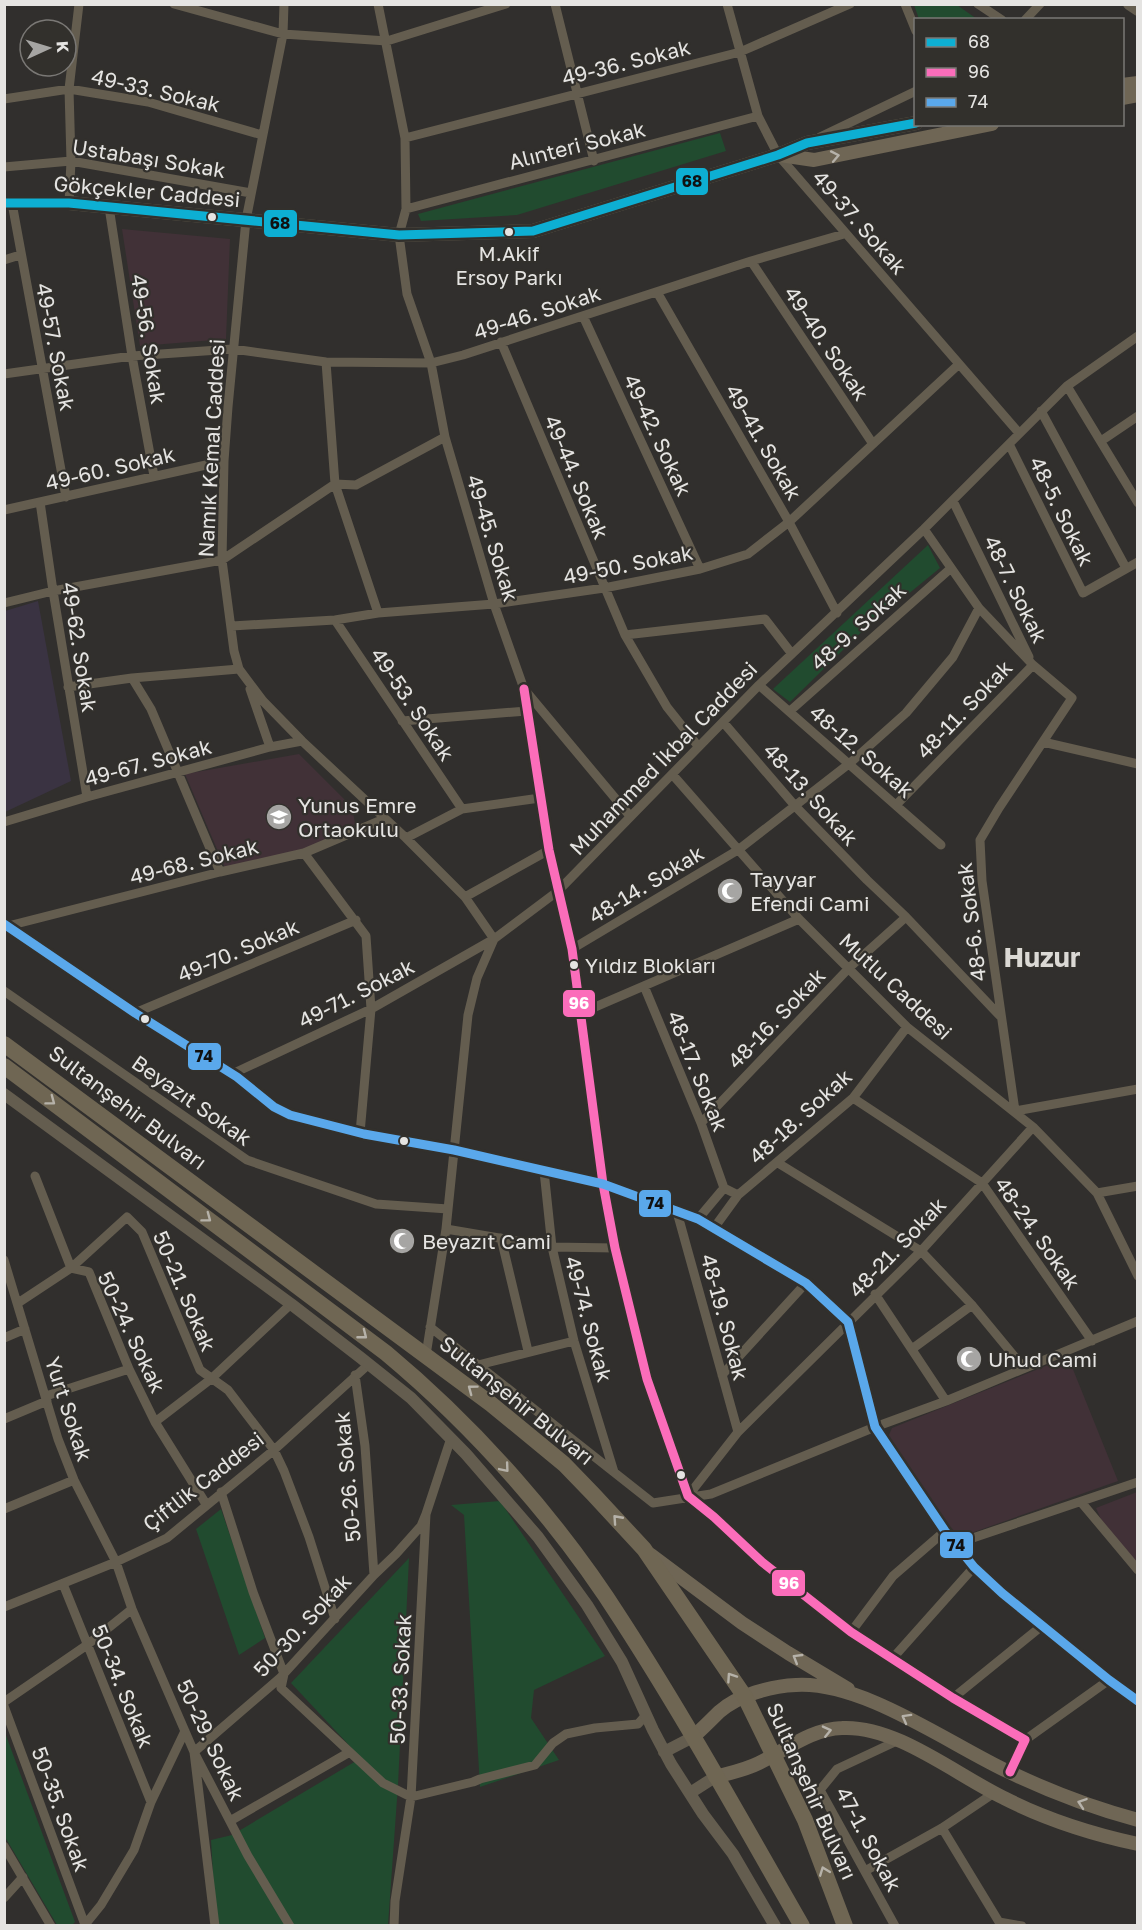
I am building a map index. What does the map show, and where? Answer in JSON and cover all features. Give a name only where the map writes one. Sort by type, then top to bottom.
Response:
[{"type":"highway","name":"Sultanşehir Bulvarı","points":[[4,1044],[506,1415],[564,1464],[594,1494],[644,1549],[745,1697],[805,1820],[845,1926]]},
{"type":"highway","name":"Sultanşehir Bulvarı","points":[[4,1066],[386,1353],[428,1389],[486,1447],[556,1528],[621,1620],[693,1737],[802,1926]]},
{"type":"main road","name":"Gökçekler Caddesi","points":[[8,203],[69,203],[399,235],[532,231],[778,155],[807,143],[914,123]]},
{"type":"main road","name":"Gökçekler Caddesi","points":[[778,155],[814,160],[982,126]]},
{"type":"main road","points":[[644,1549],[742,1623],[866,1699]]},
{"type":"main road","points":[[693,1737],[720,1711],[745,1697],[777,1687],[797,1684],[833,1689],[889,1709],[1010,1772],[1074,1801],[1137,1820]]},
{"type":"main road","points":[[715,1777],[753,1766],[810,1736],[842,1728],[868,1729],[899,1740],[994,1793],[1059,1821],[1137,1844]]},
{"type":"street","points":[[69,203],[71,161],[69,89],[78,4]]},
{"type":"street","points":[[174,4],[283,34],[387,40],[500,5]]},
{"type":"street","name":"Namık Kemal Caddesi","points":[[284,4],[283,34],[246,220],[224,461],[222,560],[234,651],[239,669],[263,701],[465,897],[494,939]]},
{"type":"street","points":[[378,4],[405,138],[406,209],[399,235]]},
{"type":"street","points":[[555,4],[594,161]]},
{"type":"street","name":"49-37. Sokak","points":[[727,4],[758,116],[778,155],[1019,434]]},
{"type":"street","name":"49-36. Sokak","points":[[405,138],[740,52],[850,4]]},
{"type":"street","points":[[905,4],[914,28]]},
{"type":"street","points":[[978,4],[999,18]]},
{"type":"street","points":[[1027,18],[1040,4]]},
{"type":"street","points":[[1129,4],[1137,10]]},
{"type":"street","name":"49-33. Sokak","points":[[4,99],[69,89],[147,102],[262,135]]},
{"type":"street","points":[[807,143],[914,91]]},
{"type":"street","name":"Alınteri Sokak","points":[[406,209],[758,116]]},
{"type":"street","name":"Ustabaşı Sokak","points":[[4,167],[71,161],[252,193]]},
{"type":"street","name":"49-57. Sokak","points":[[8,203],[66,497]]},
{"type":"street","name":"49-56. Sokak","points":[[109,207],[132,356],[154,476]]},
{"type":"street","name":"49-46. Sokak","points":[[4,374],[132,356],[233,348],[326,362],[431,363],[463,356],[751,261],[844,234]]},
{"type":"street","name":"49-45. Sokak","points":[[399,235],[407,294],[431,363],[445,436],[494,604],[524,689],[630,816]]},
{"type":"street","points":[[4,260],[20,255]]},
{"type":"street","name":"49-40. Sokak","points":[[751,261],[873,444]]},
{"type":"street","name":"49-41. Sokak","points":[[657,292],[789,522],[837,613]]},
{"type":"street","name":"49-42. Sokak","points":[[583,316],[700,570]]},
{"type":"street","name":"Muhammed İkbal Caddesi","points":[[426,1354],[446,1229],[468,1015],[477,978],[494,939],[558,891],[759,685],[953,501],[1067,386],[1137,336]]},
{"type":"street","name":"49-44. Sokak","points":[[501,342],[625,635],[667,707],[698,746]]},
{"type":"street","points":[[326,362],[335,484],[378,613]]},
{"type":"street","name":"49-50. Sokak","points":[[232,626],[335,620],[378,613],[494,604],[604,588],[700,570],[748,554],[789,522],[958,365]]},
{"type":"street","points":[[1067,386],[1137,503]]},
{"type":"street","points":[[1041,411],[1126,568],[1137,562]]},
{"type":"street","points":[[1101,441],[1137,416]]},
{"type":"street","points":[[4,603],[52,591],[222,560],[335,484],[356,485],[445,436]]},
{"type":"street","name":"48-5. Sokak","points":[[1009,444],[1083,593],[1126,568]]},
{"type":"street","name":"49-60. Sokak","points":[[4,510],[224,461]]},
{"type":"street","name":"48-7. Sokak","points":[[953,501],[1033,664]]},
{"type":"street","name":"49-62. Sokak","points":[[40,502],[52,591],[87,797]]},
{"type":"street","name":"48-7. Sokak","points":[[924,529],[978,608],[1033,664]]},
{"type":"street","name":"48-9. Sokak","points":[[790,711],[950,568]]},
{"type":"street","name":"48-14. Sokak","points":[[572,949],[738,850],[850,763],[906,713],[953,657],[978,608]]},
{"type":"street","points":[[625,635],[765,619],[792,654]]},
{"type":"street","name":"49-53. Sokak","points":[[335,620],[462,809]]},
{"type":"street","name":"48-6. Sokak","points":[[1015,1111],[982,881],[980,840],[1072,698],[1033,664]]},
{"type":"street","name":"48-11. Sokak","points":[[896,805],[1033,664]]},
{"type":"street","points":[[68,687],[132,678],[239,669]]},
{"type":"street","points":[[132,678],[151,709],[176,773],[220,872]]},
{"type":"street","points":[[247,681],[270,747]]},
{"type":"street","name":"48-12. Sokak","points":[[759,685],[941,844]]},
{"type":"street","points":[[524,689],[549,850],[572,949],[603,1184],[615,1248],[647,1379],[688,1496],[762,1562],[851,1632],[953,1698],[1025,1740]]},
{"type":"street","points":[[402,722],[527,711]]},
{"type":"street","name":"48-13. Sokak","points":[[723,722],[796,807],[906,917],[1001,1017]]},
{"type":"street","name":"49-67. Sokak","points":[[4,822],[270,747],[302,741]]},
{"type":"street","points":[[1043,742],[1137,764]]},
{"type":"street","name":"Mutlu Caddesi","points":[[672,774],[799,919],[907,1028],[1033,1126],[1098,1193],[1137,1276]]},
{"type":"street","points":[[406,838],[462,809],[540,798]]},
{"type":"street","name":"49-68. Sokak","points":[[6,927],[220,872],[304,854],[384,819]]},
{"type":"street","points":[[465,897],[549,850]]},
{"type":"street","points":[[304,854],[366,936],[371,1009],[360,1133]]},
{"type":"street","name":"48-16. Sokak","points":[[701,1123],[849,968],[906,917]]},
{"type":"street","points":[[579,1014],[799,919]]},
{"type":"street","name":"49-70. Sokak","points":[[135,1013],[356,920]]},
{"type":"street","points":[[6,927],[232,1074],[274,1107],[301,1118],[360,1133],[454,1150],[603,1184],[698,1218],[806,1283],[848,1322],[875,1427],[945,1532],[974,1567],[1002,1593],[1137,1701]]},
{"type":"street","name":"49-71. Sokak","points":[[232,1074],[371,1009],[494,939]]},
{"type":"street","name":"48-17. Sokak","points":[[644,986],[701,1123],[723,1188]]},
{"type":"street","name":"Beyazıt Sokak","points":[[4,991],[247,1160],[376,1204],[448,1209]]},
{"type":"street","name":"48-18. Sokak","points":[[714,1228],[738,1195],[853,1098],[907,1028]]},
{"type":"street","points":[[1015,1111],[1137,1089]]},
{"type":"street","points":[[4,1094],[291,1304],[369,1364],[411,1398],[451,1438],[517,1511],[587,1605],[622,1662],[664,1752],[734,1854],[775,1926]]},
{"type":"street","name":"48-24. Sokak","points":[[853,1098],[982,1183],[1092,1341]]},
{"type":"street","name":"48-21. Sokak","points":[[688,1496],[738,1432],[921,1251],[1033,1126]]},
{"type":"street","points":[[778,1163],[921,1251],[972,1305],[1024,1368]]},
{"type":"street","name":"49-74. Sokak","points":[[544,1171],[552,1247],[574,1341],[614,1473]]},
{"type":"street","name":"50-24. Sokak","points":[[35,1176],[70,1268],[89,1272],[129,1369],[155,1422],[206,1504]]},
{"type":"street","points":[[1098,1193],[1137,1186]]},
{"type":"street","points":[[698,1218],[723,1188],[738,1195]]},
{"type":"street","name":"48-19. Sokak","points":[[677,1212],[738,1432]]},
{"type":"street","name":"50-21. Sokak","points":[[70,1268],[127,1217],[142,1233],[200,1370],[228,1390],[273,1450],[297,1504],[335,1619]]},
{"type":"street","points":[[446,1229],[552,1247],[615,1248]]},
{"type":"street","points":[[501,1238],[528,1351]]},
{"type":"street","name":"Yurt Sokak","points":[[4,1260],[58,1439],[74,1480],[116,1562]]},
{"type":"street","points":[[18,1303],[70,1268]]},
{"type":"street","points":[[722,1375],[806,1283]]},
{"type":"street","points":[[875,1294],[946,1401]]},
{"type":"street","points":[[155,1422],[211,1379],[291,1304]]},
{"type":"street","points":[[912,1349],[972,1305]]},
{"type":"street","points":[[430,1327],[652,1503],[711,1494],[875,1427],[946,1401],[1137,1321]]},
{"type":"street","points":[[4,1338],[25,1329]]},
{"type":"street","points":[[478,1365],[574,1341]]},
{"type":"street","name":"Çiftlik Caddesi","points":[[4,1607],[116,1562],[167,1538],[273,1450],[369,1364]]},
{"type":"street","points":[[4,1419],[46,1399],[129,1369]]},
{"type":"street","name":"50-26. Sokak","points":[[355,1375],[364,1446],[374,1575]]},
{"type":"street","name":"50-33. Sokak","points":[[394,1926],[395,1901],[411,1797],[426,1514],[451,1438]]},
{"type":"street","points":[[4,1509],[74,1480]]},
{"type":"street","points":[[955,1544],[1137,1482]]},
{"type":"street","points":[[221,1492],[253,1592],[284,1674],[281,1688],[348,1753],[383,1783],[411,1797],[535,1765],[553,1743],[566,1734],[595,1728],[638,1724],[646,1715]]},
{"type":"street","points":[[1081,1502],[1137,1570]]},
{"type":"street","name":"50-30. Sokak","points":[[195,1752],[284,1674],[421,1526],[426,1514]]},
{"type":"street","points":[[851,1632],[893,1576],[945,1532]]},
{"type":"street","name":"50-29. Sokak","points":[[116,1562],[132,1609],[195,1752],[248,1856],[290,1926]]},
{"type":"street","points":[[892,1659],[974,1567]]},
{"type":"street","name":"50-34. Sokak","points":[[63,1584],[151,1802]]},
{"type":"street","points":[[4,1704],[87,1645],[132,1609]]},
{"type":"street","points":[[953,1698],[1043,1625]]},
{"type":"street","points":[[1010,1772],[1025,1740],[1109,1680]]},
{"type":"street","name":"50-35. Sokak","points":[[4,1704],[84,1925]]},
{"type":"street","points":[[84,1925],[101,1905],[134,1850],[151,1802],[185,1731]]},
{"type":"street","points":[[664,1752],[693,1737]]},
{"type":"street","name":"47-1. Sokak","points":[[895,1926],[820,1790],[837,1769],[899,1740]]},
{"type":"street","points":[[195,1752],[215,1926]]},
{"type":"street","points":[[230,1821],[348,1753]]},
{"type":"street","points":[[690,1793],[715,1777]]},
{"type":"street","points":[[865,1871],[942,1828],[994,1793]]},
{"type":"street","points":[[942,1828],[996,1924],[1022,1926]]},
{"type":"street","points":[[4,1846],[51,1926]]},
{"type":"street","points":[[4,1898],[23,1877]]},
{"type":"shaded area","points":[[122,229],[230,239],[226,339],[140,346]]},
{"type":"shaded area","points":[[38,601],[71,781],[5,812],[5,611]]},
{"type":"shaded area","name":"Yunus Emre Ortaokulu","points":[[299,754],[352,807],[356,828],[315,849],[225,868],[185,774]]},
{"type":"shaded area","points":[[1068,1357],[1118,1481],[957,1538],[888,1437],[892,1428]]},
{"type":"shaded area","points":[[1137,1492],[1137,1564],[1104,1526],[1096,1508]]},
{"type":"green space","points":[[914,5],[957,5],[976,18],[919,18]]},
{"type":"green space","points":[[720,133],[726,151],[517,215],[421,221],[418,214]]},
{"type":"green space","points":[[928,545],[940,568],[907,595],[899,595],[790,702],[773,689]]},
{"type":"green space","points":[[500,1501],[605,1656],[534,1690],[531,1718],[559,1760],[480,1787],[464,1515],[451,1505]]},
{"type":"green space","points":[[221,1509],[265,1638],[239,1655],[196,1529]]},
{"type":"green space","points":[[409,1558],[398,1785],[388,1925],[216,1925],[211,1840],[232,1835],[361,1758],[291,1683]]},
{"type":"green space","points":[[4,1730],[75,1922],[72,1925],[57,1925],[5,1837]]},
{"type":"transit line","name":"68","points":[[4,203],[69,203],[399,235],[533,231],[778,155],[807,143],[914,123]]},
{"type":"transit line","name":"96","points":[[524,689],[549,850],[572,949],[603,1184],[615,1248],[647,1379],[688,1496],[762,1562],[851,1632],[953,1698],[1025,1740],[1010,1772]]},
{"type":"transit line","name":"74","points":[[4,924],[135,1013],[237,1077],[274,1107],[290,1115],[364,1134],[454,1150],[603,1184],[698,1219],[806,1283],[848,1322],[875,1427],[945,1531],[974,1567],[1002,1593],[1138,1701]]},
{"type":"place","name":"M.Akif Ersoy Parkı","points":[[509,232]]},
{"type":"place","name":"Yunus Emre Ortaokulu","points":[[279,817]]},
{"type":"place","name":"Tayyar Efendi Cami","points":[[730,891]]},
{"type":"place","name":"Yıldız Blokları","points":[[574,965]]},
{"type":"place","name":"Beyazıt Cami","points":[[402,1241]]},
{"type":"place","name":"Uhud Cami","points":[[969,1359]]},
{"type":"district","name":"Huzur","points":[[1042,957]]}]
